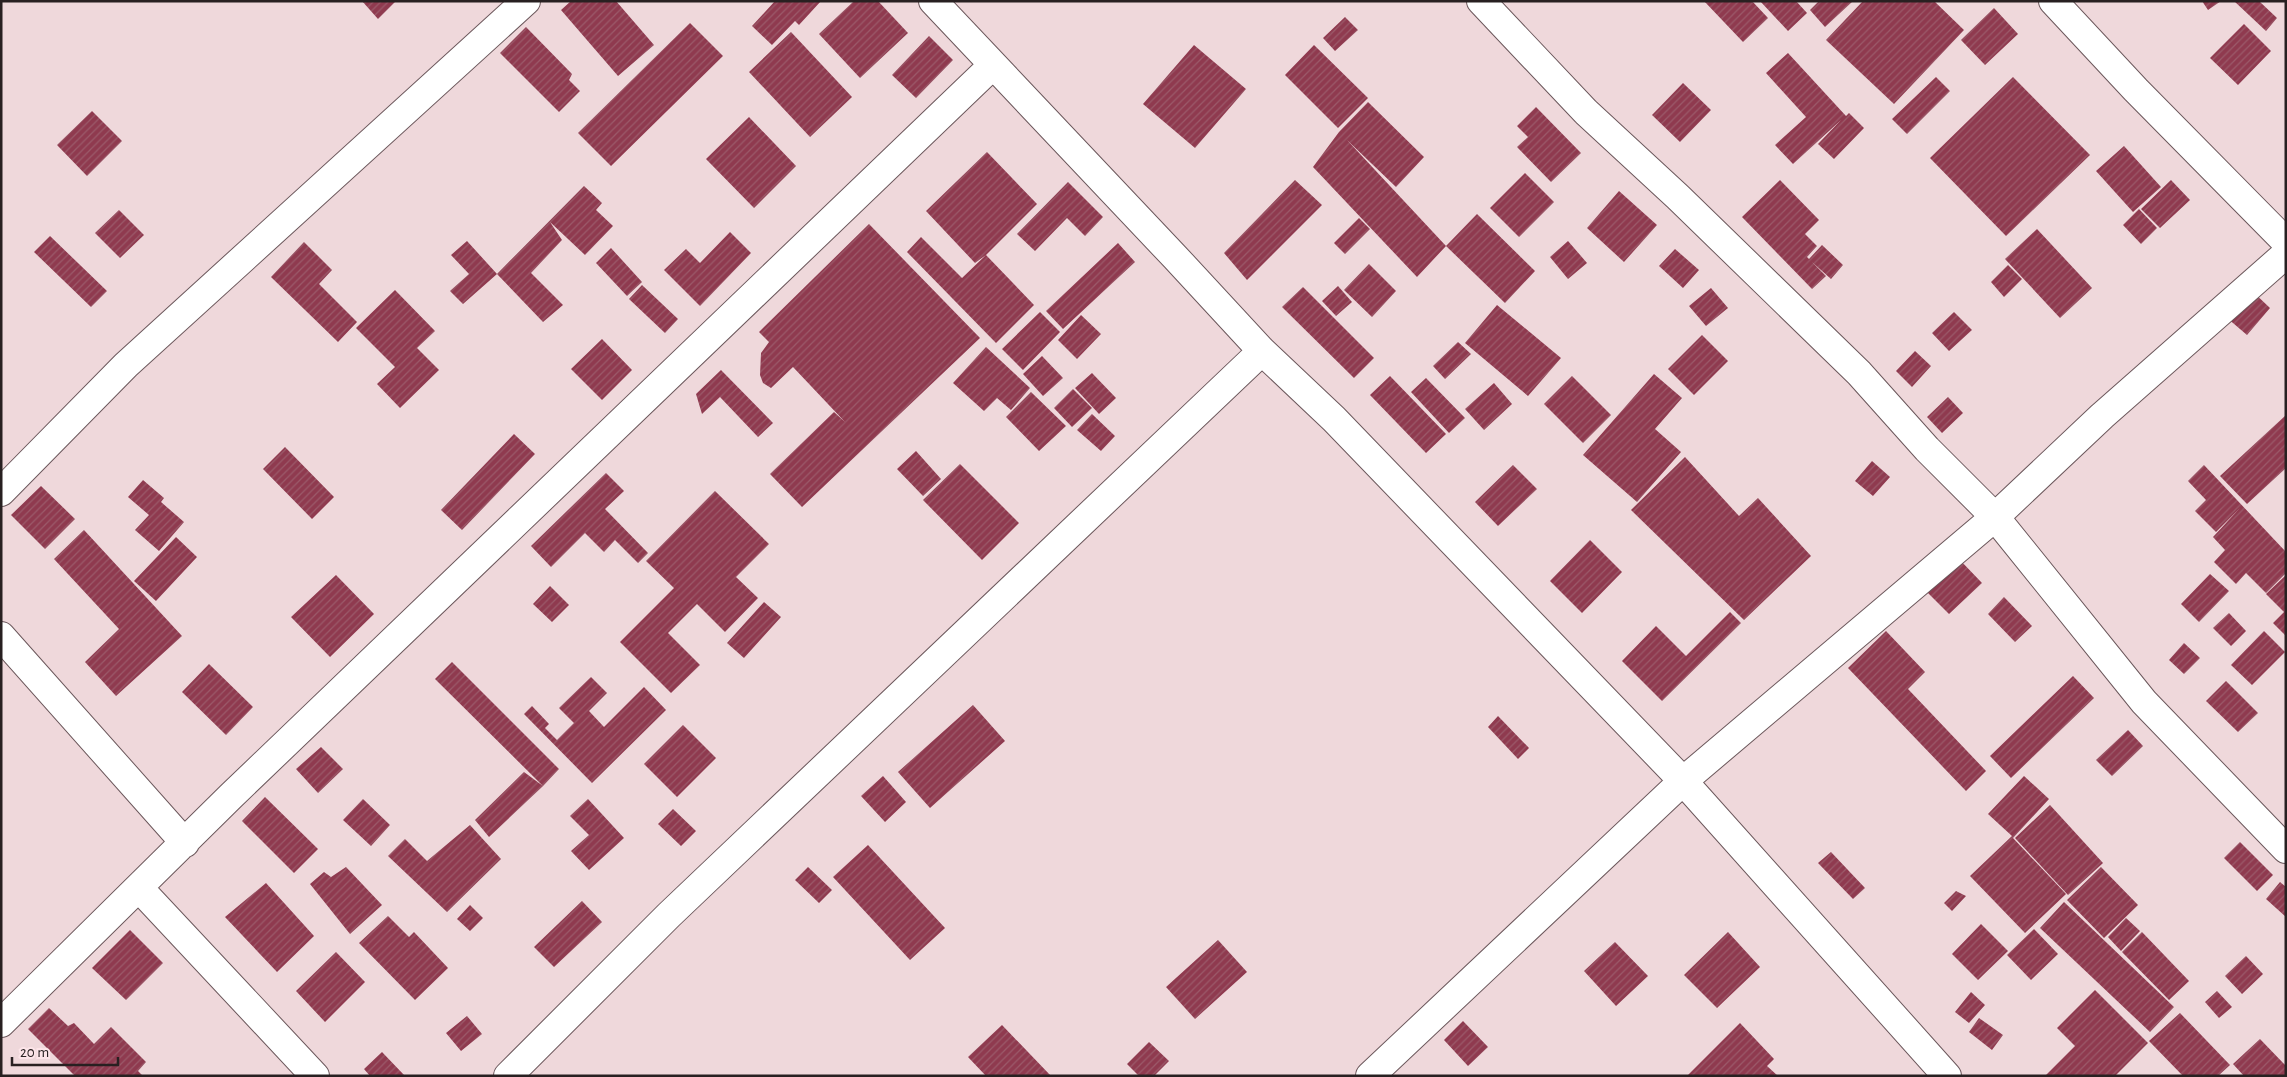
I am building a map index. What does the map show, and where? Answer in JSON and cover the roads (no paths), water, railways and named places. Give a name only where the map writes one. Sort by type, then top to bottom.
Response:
[{"type":"street","points":[[1,492],[126,364],[526,1]]},
{"type":"street","points":[[933,1],[1162,242],[1262,351],[1334,419],[1682,781],[1947,1076]]},
{"type":"street","points":[[1481,1],[1586,112],[1678,197],[1858,373],[1927,449],[1995,517],[2144,702],[2286,849]]},
{"type":"street","points":[[2053,1],[2136,90],[2286,242]]},
{"type":"street","points":[[1,1023],[185,843],[993,65]]},
{"type":"street","points":[[1370,1076],[1682,781],[1995,517],[2102,416],[2286,254]]},
{"type":"street","points":[[508,1076],[669,915],[1262,351]]},
{"type":"street","points":[[1,636],[185,843]]},
{"type":"street","points":[[139,888],[315,1076]]}]
